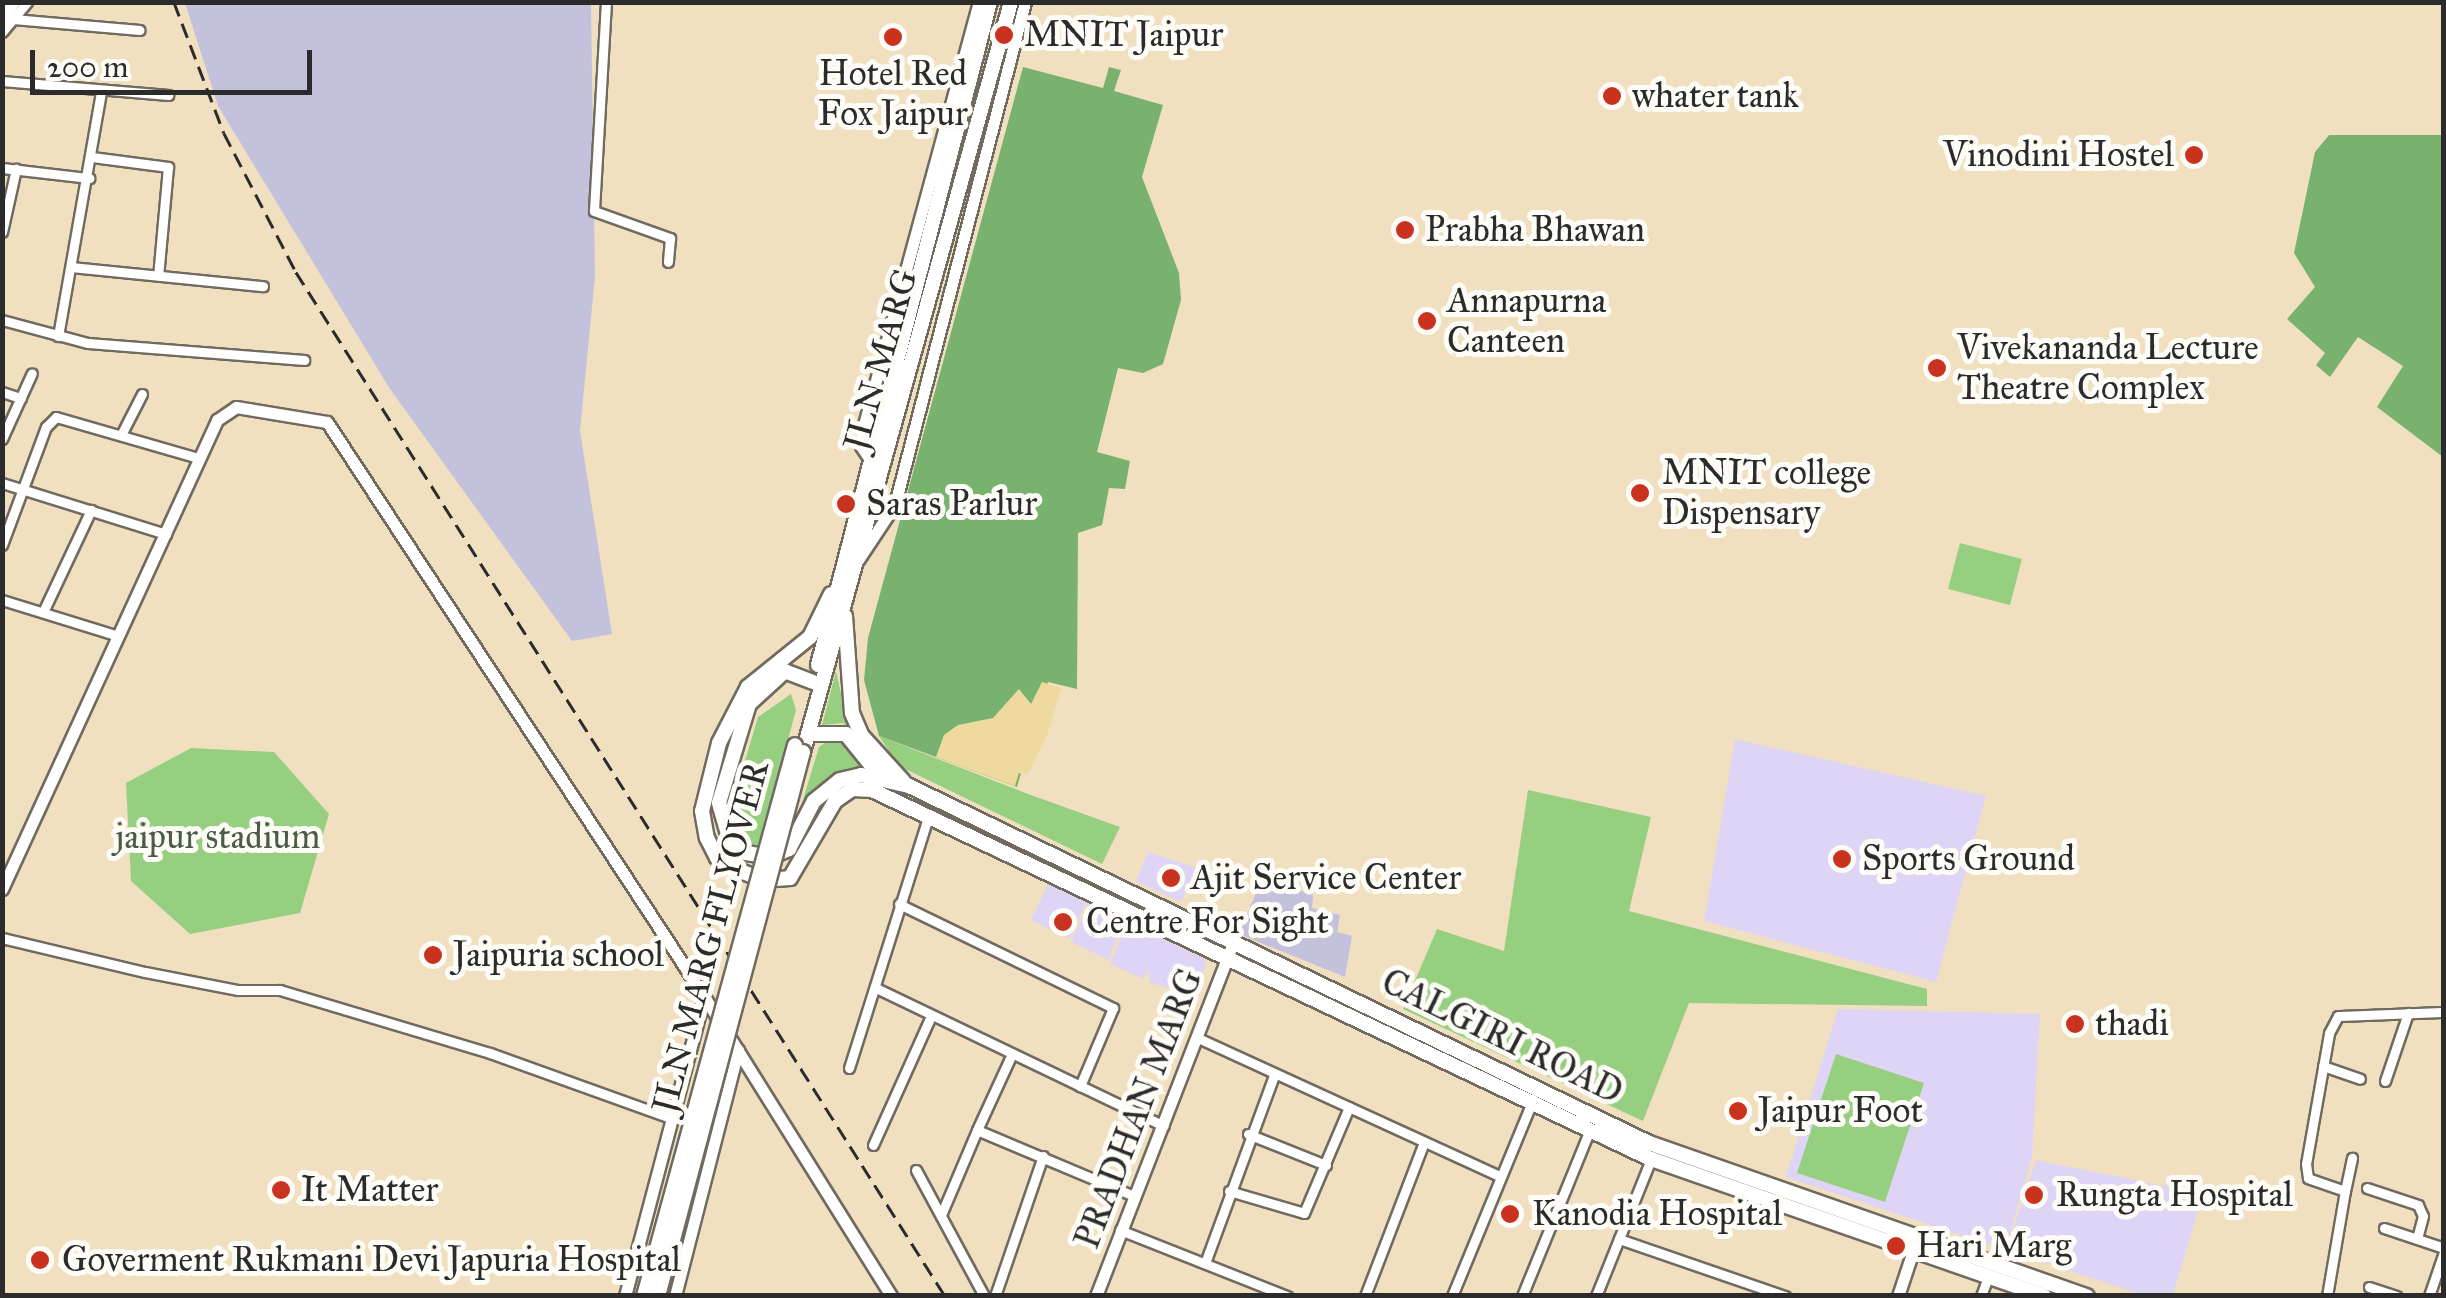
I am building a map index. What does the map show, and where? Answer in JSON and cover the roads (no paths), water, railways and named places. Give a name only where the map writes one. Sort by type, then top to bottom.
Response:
[{"type":"main road","points":[[8,18],[12,2]]},
{"type":"main road","name":"JLN MARG","points":[[831,594],[990,2]]},
{"type":"main road","name":"JLN MARG","points":[[808,734],[1011,2]]},
{"type":"main road","points":[[831,594],[810,637],[766,670],[732,711],[702,811],[706,838],[718,858],[735,869],[778,882],[790,878],[835,801],[852,788],[892,799]]},
{"type":"main road","name":"JLN MARG FLYOVER","points":[[657,1296],[799,748],[831,594]]},
{"type":"main road","points":[[844,605],[852,713],[862,736],[909,786]]},
{"type":"main road","points":[[813,682],[785,671],[749,704],[719,803],[729,837],[755,857],[782,854],[831,786],[861,776],[909,786]]},
{"type":"main road","points":[[808,734],[846,734],[883,779],[892,799]]},
{"type":"main road","name":"JLN MARG FLYOVER","points":[[644,1296],[799,748],[808,734]]},
{"type":"main road","name":"CALGIRI ROAD","points":[[909,786],[1649,1143],[2044,1296]]},
{"type":"main road","name":"CALGIRI ROAD","points":[[892,799],[1651,1159],[2086,1296]]},
{"type":"main road","points":[[1163,928],[1170,913]]},
{"type":"street","points":[[2,32],[8,18],[26,2]]},
{"type":"street","points":[[606,2],[594,211],[670,238],[668,262]]},
{"type":"street","points":[[869,458],[862,432],[979,2]]},
{"type":"street","points":[[853,565],[894,504],[1025,2]]},
{"type":"street","points":[[8,18],[140,30]]},
{"type":"street","points":[[2,80],[100,92],[168,94]]},
{"type":"street","points":[[58,336],[89,178],[100,92]]},
{"type":"street","points":[[92,157],[168,167],[158,276]]},
{"type":"street","points":[[2,168],[89,178]]},
{"type":"street","points":[[2,232],[16,169]]},
{"type":"street","points":[[71,267],[263,286]]},
{"type":"street","points":[[2,320],[58,336],[304,360]]},
{"type":"street","points":[[2,440],[32,373]]},
{"type":"street","points":[[2,392],[21,398]]},
{"type":"street","points":[[121,435],[142,394]]},
{"type":"street","points":[[2,890],[217,420],[236,407],[315,417],[340,433],[704,996],[891,1296]]},
{"type":"street","points":[[4,540],[28,490],[50,420],[121,435],[198,458]]},
{"type":"street","points":[[2,483],[166,534]]},
{"type":"street","points":[[43,612],[90,510]]},
{"type":"street","points":[[2,600],[118,636]]},
{"type":"street","points":[[849,1068],[928,817]]},
{"type":"street","points":[[899,904],[1113,1008],[1080,1086]]},
{"type":"street","points":[[2,938],[145,972],[280,990],[490,1054],[672,1118]]},
{"type":"street","name":"PRADHAN MARG","points":[[1096,1296],[1233,942]]},
{"type":"street","points":[[876,988],[1164,1126]]},
{"type":"street","points":[[657,1296],[626,1292],[704,996]]},
{"type":"street","points":[[2345,1191],[2308,1178],[2323,1066],[2338,1016],[2444,1012]]},
{"type":"street","points":[[2385,1080],[2408,1013]]},
{"type":"street","points":[[873,1145],[931,1016]]},
{"type":"street","points":[[1198,1038],[1501,1178]]},
{"type":"street","points":[[675,1296],[738,1050]]},
{"type":"street","points":[[940,1215],[1012,1054]]},
{"type":"street","points":[[2323,1066],[2360,1079]]},
{"type":"street","points":[[1204,1263],[1248,1134],[1275,1073]]},
{"type":"street","points":[[1452,1296],[1538,1088]]},
{"type":"street","points":[[1229,1191],[1304,1213],[1350,1107]]},
{"type":"street","points":[[977,1130],[1132,1196]]},
{"type":"street","points":[[1522,1296],[1590,1130]]},
{"type":"street","points":[[1248,1134],[1326,1165]]},
{"type":"street","points":[[1365,1296],[1424,1142]]},
{"type":"street","points":[[995,1296],[1043,1156]]},
{"type":"street","points":[[2327,1296],[2352,1158]]},
{"type":"street","points":[[1599,1295],[1651,1159]]},
{"type":"street","points":[[916,1170],[984,1296]]},
{"type":"street","points":[[2366,1188],[2418,1205],[2423,1216],[2416,1238]]},
{"type":"street","points":[[2384,1228],[2444,1250],[2429,1296]]},
{"type":"street","points":[[1120,1230],[1287,1296]]},
{"type":"street","points":[[1619,1239],[1755,1290],[1785,1296]]},
{"type":"street","points":[[1898,1296],[1915,1245]]},
{"type":"street","points":[[1981,1296],[1988,1277]]},
{"type":"street","points":[[2369,1286],[2397,1296]]},
{"type":"railway","points":[[174,2],[224,133],[296,272],[945,1296]]},
{"type":"place","name":"MNIT Jaipur","points":[[1004,35]]},
{"type":"place","name":"Hotel Red Fox Jaipur","points":[[893,37]]},
{"type":"place","name":"whater tank","points":[[1612,96]]},
{"type":"place","name":"Vinodini Hostel","points":[[2194,155]]},
{"type":"place","name":"Prabha Bhawan","points":[[1405,230]]},
{"type":"place","name":"Annapurna Canteen","points":[[1427,321]]},
{"type":"place","name":"Vivekananda Lecture Theatre Complex","points":[[1937,368]]},
{"type":"place","name":"MNIT college Dispensary","points":[[1640,493]]},
{"type":"place","name":"Saras Parlur","points":[[846,504]]},
{"type":"place","name":"Sports Ground","points":[[1842,859]]},
{"type":"place","name":"Ajit Service Center","points":[[1171,878]]},
{"type":"place","name":"Centre For Sight","points":[[1063,922]]},
{"type":"place","name":"Jaipuria school","points":[[433,955]]},
{"type":"place","name":"thadi","points":[[2075,1024]]},
{"type":"place","name":"Jaipur Foot","points":[[1738,1111]]},
{"type":"place","name":"It Matter","points":[[281,1190]]},
{"type":"place","name":"Rungta Hospital","points":[[2034,1195]]},
{"type":"place","name":"Kanodia Hospital","points":[[1510,1214]]},
{"type":"place","name":"Hari Marg","points":[[1896,1246]]},
{"type":"place","name":"Goverment Rukmani Devi Japuria Hospital","points":[[40,1260]]},
{"type":"park label","name":"jaipur stadium","points":[[218,837]]}]
